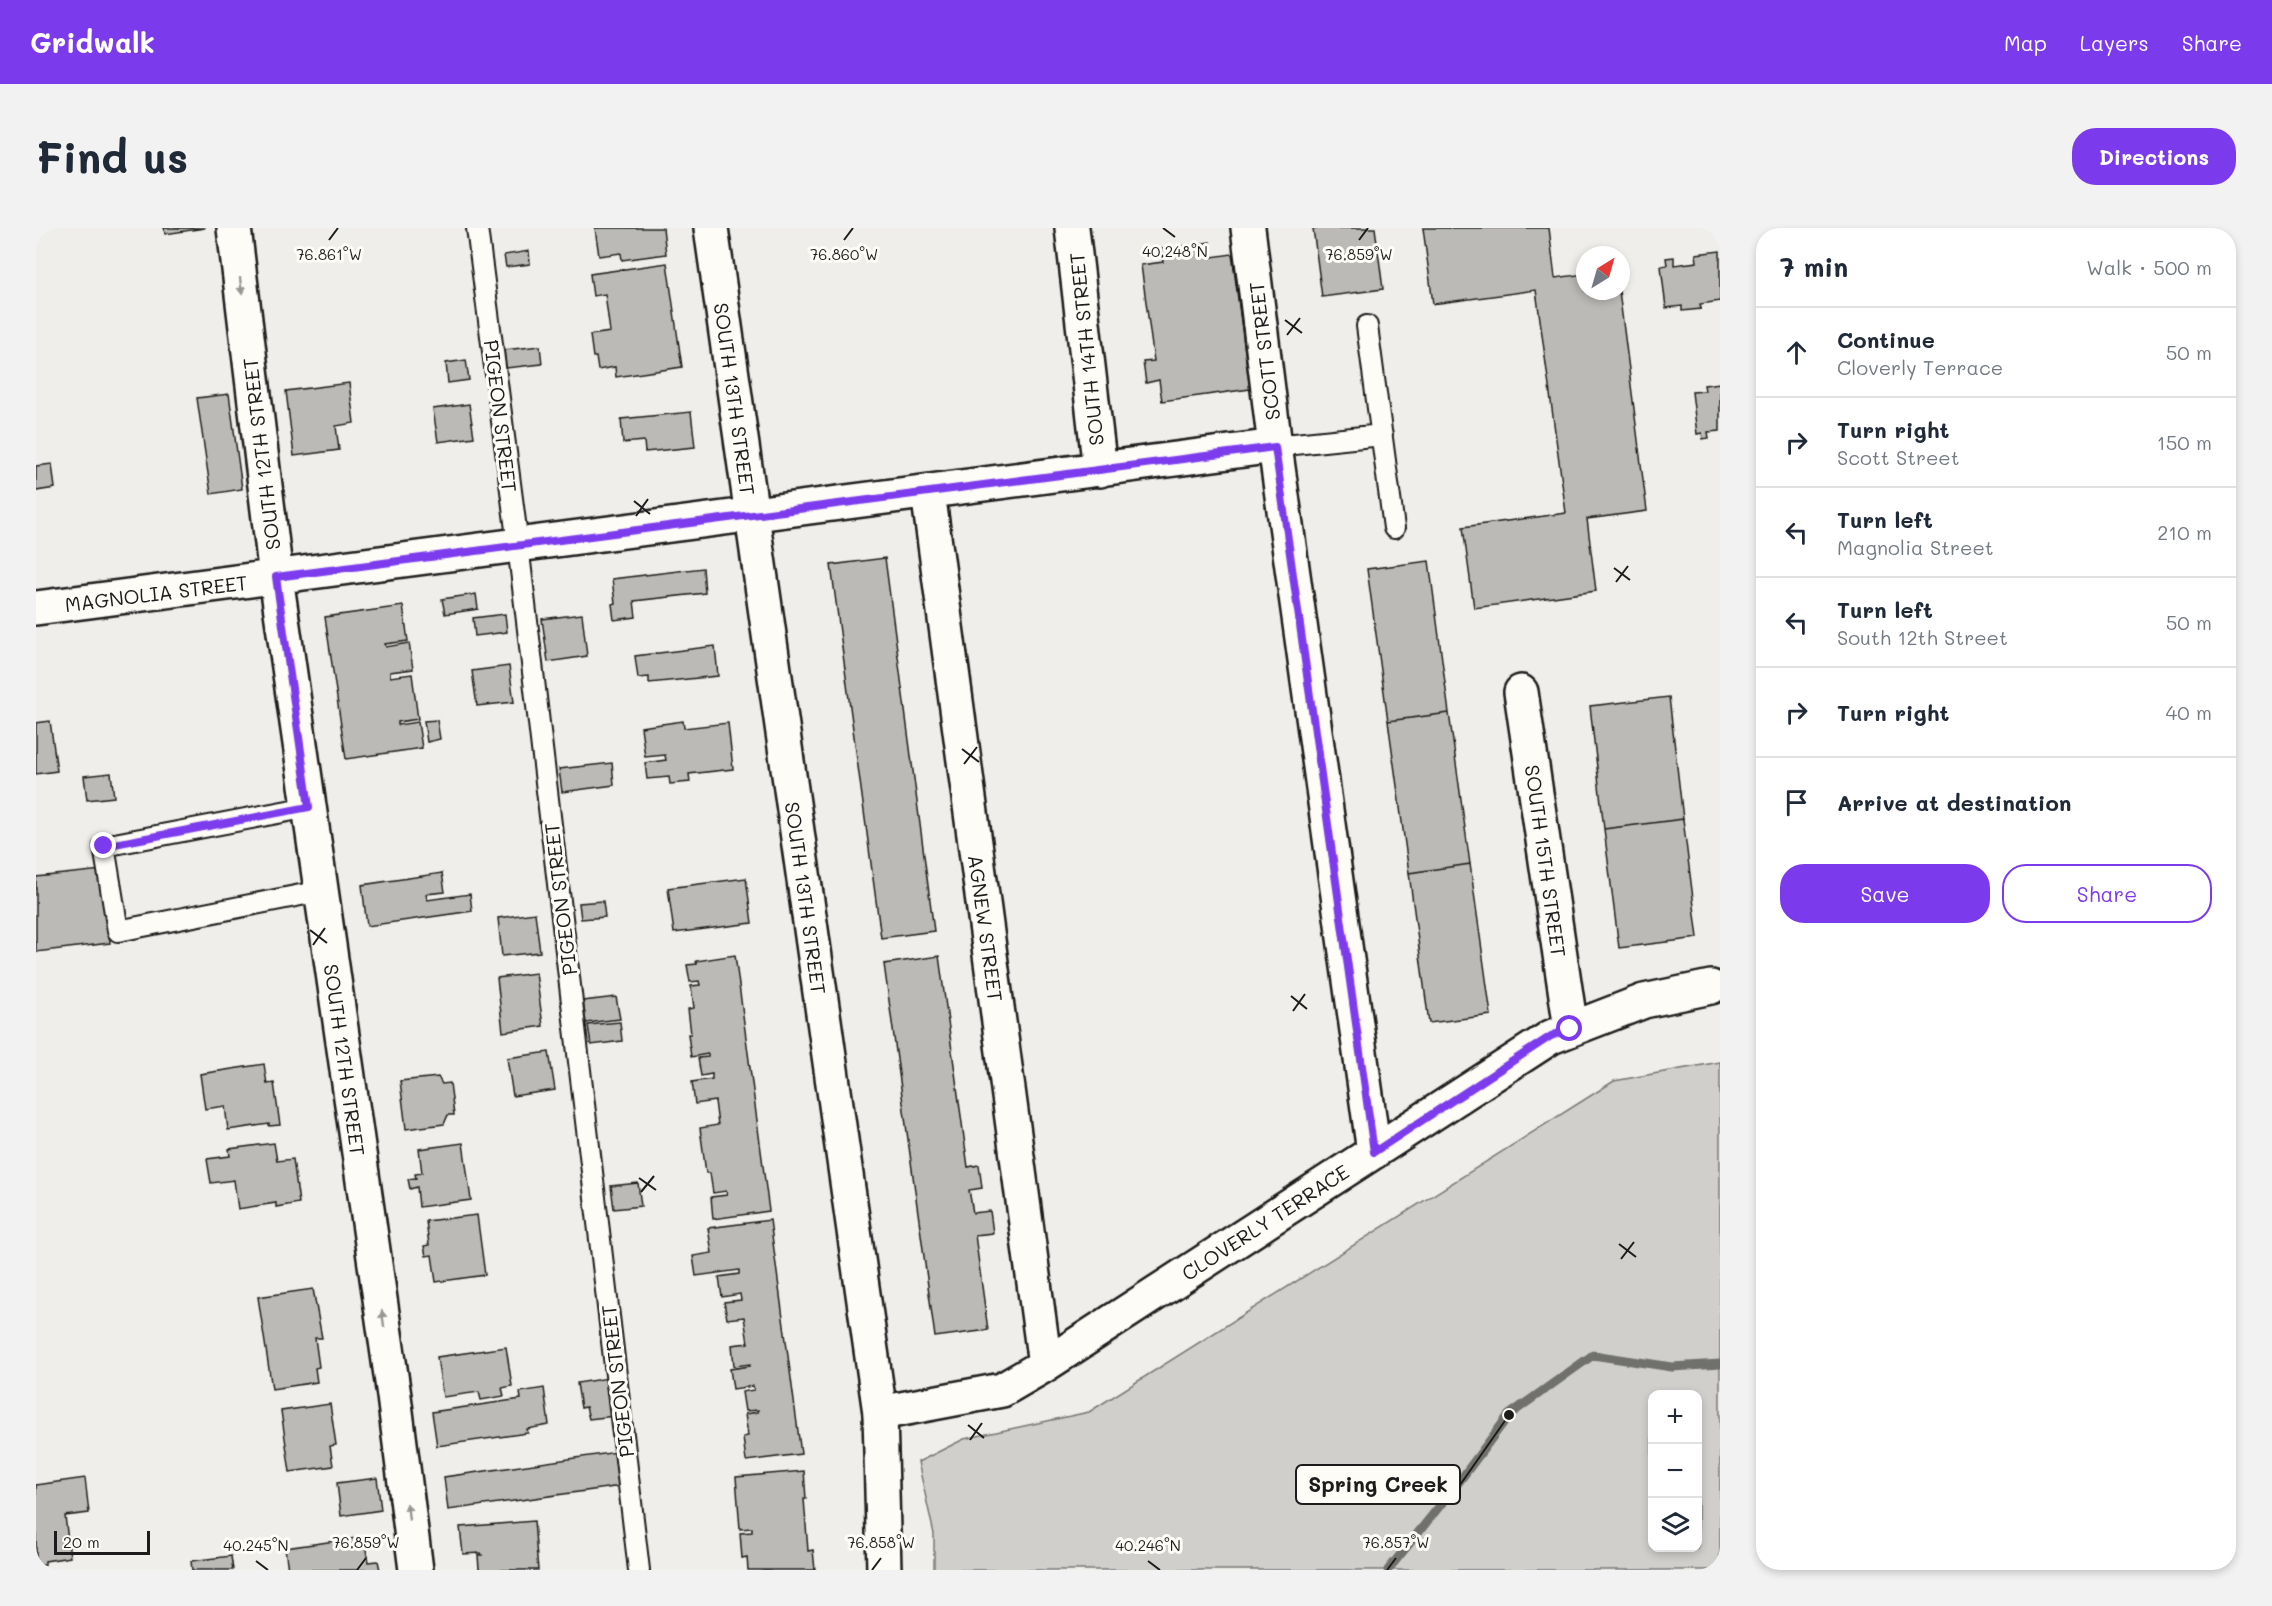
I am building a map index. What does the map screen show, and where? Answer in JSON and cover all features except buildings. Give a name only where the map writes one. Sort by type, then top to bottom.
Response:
[{"type":"street","name":"SOUTH 12TH STREET","points":[[234,228],[276,577],[394,1396],[416,1570]]},
{"type":"street","name":"SOUTH 13TH STREET","points":[[711,228],[880,1413],[884,1570]]},
{"type":"street","name":"SOUTH 14TH STREET","points":[[1072,228],[1100,470]]},
{"type":"street","name":"SCOTT STREET","points":[[1248,228],[1275,447],[1374,1152]]},
{"type":"street","name":"MAGNOLIA STREET","points":[[36,608],[1275,447]]},
{"type":"street","name":"AGNEW STREET","points":[[928,492],[1045,1365]]},
{"type":"street","name":"SOUTH 15TH STREET","points":[[1521,692],[1570,1029]]},
{"type":"street","name":"CLOVERLY TERRACE","points":[[880,1413],[1002,1390],[1045,1365],[1551,1036],[1644,1001],[1711,987]]},
{"type":"lane","name":"PIGEON STREET","points":[[477,228],[518,545],[639,1570]]},
{"type":"lane","points":[[1367,326],[1394,528]]},
{"type":"lane","points":[[1275,447],[1382,435]]},
{"type":"lane","points":[[309,807],[104,846],[118,931],[321,891]]},
{"type":"shaded area","points":[[1720,1062],[1720,1570],[934,1570],[934,1534],[918,1462],[964,1439],[1089,1412],[1614,1081]]},
{"type":"waterway","points":[[1388,1570],[1509,1415],[1593,1355],[1672,1367],[1720,1364]]},
{"type":"place","name":"Spring Creek","points":[[1509,1415]]},
{"type":"route","points":[[104,846],[309,807],[276,577],[1275,447],[1374,1152],[1551,1036],[1570,1029]]}]
